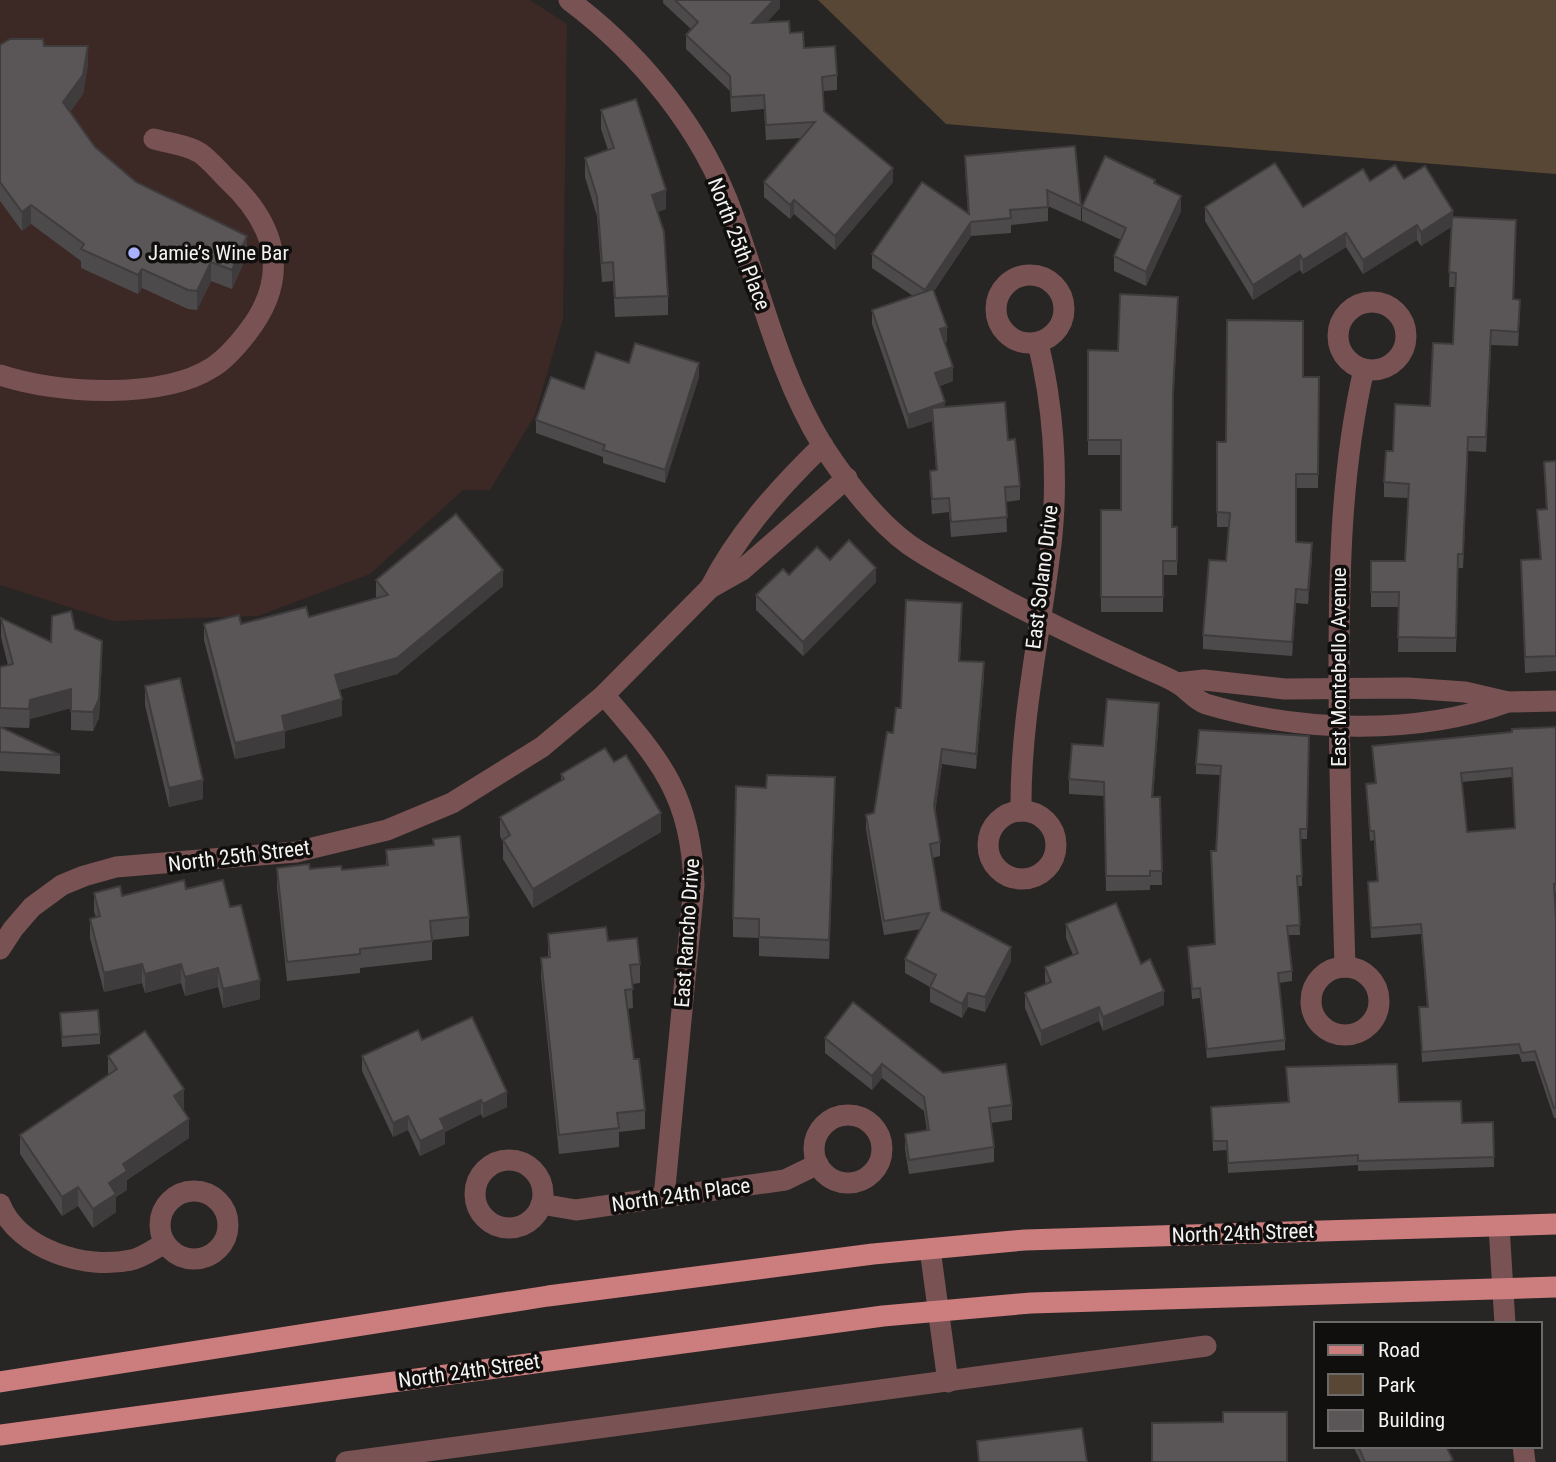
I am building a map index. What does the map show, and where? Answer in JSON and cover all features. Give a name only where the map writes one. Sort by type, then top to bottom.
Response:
[{"type":"main road","name":"North 24th Street","points":[[0,1382],[548,1296],[930,1249],[1025,1240],[1556,1224]]},
{"type":"main road","name":"North 24th Street","points":[[0,1435],[573,1357],[939,1311],[1031,1303],[1556,1287]]},
{"type":"street","name":"North 25th Place","points":[[569,0],[598,24],[670,99],[699,144],[732,212],[785,369],[823,445]]},
{"type":"street","points":[[0,375],[43,385],[92,389],[167,385],[190,379],[213,367],[233,351],[255,323],[273,289],[275,276],[270,240],[260,216],[245,196],[199,152],[154,139]]},
{"type":"street","name":"East Solano Drive","points":[[1021,811],[1023,727],[1052,533],[1054,478],[1049,412],[1038,343]]},
{"type":"street","name":"East Montebello Avenue","points":[[1345,967],[1338,724],[1340,517],[1349,444],[1364,369]]},
{"type":"street","points":[[823,445],[876,516],[909,544],[1039,619],[1177,683],[1202,702],[1285,721],[1338,724],[1408,723],[1471,716],[1508,702]]},
{"type":"street","name":"North 25th Street","points":[[710,588],[729,552],[783,485],[823,445]]},
{"type":"street","name":"North 25th Street","points":[[0,949],[32,907],[62,885],[116,867],[296,852],[387,830],[452,803],[541,747],[604,695],[710,588],[742,570],[847,478]]},
{"type":"street","points":[[1177,683],[1204,680],[1285,689],[1465,692],[1508,702],[1556,701]]},
{"type":"street","name":"East Rancho Drive","points":[[604,695],[642,737],[671,781],[684,811],[693,848],[694,885],[664,1197]]},
{"type":"street","name":"North 24th Place","points":[[541,1204],[576,1210],[785,1180],[818,1164]]},
{"type":"street","points":[[0,1204],[16,1228],[37,1244],[70,1258],[116,1263],[134,1260],[164,1243]]},
{"type":"street","points":[[1499,1226],[1505,1322]]},
{"type":"street","points":[[930,1249],[948,1382]]},
{"type":"street","points":[[346,1462],[1206,1346]]},
{"type":"shaded area","points":[[0,0],[530,0],[567,24],[563,319],[535,415],[490,490],[463,490],[370,574],[258,616],[113,621],[0,585]]},
{"type":"green space","points":[[818,0],[1556,0],[1556,174],[946,124]]},
{"type":"building","points":[[675,0],[774,0],[752,23],[789,21],[790,33],[803,32],[804,48],[835,46],[837,75],[822,77],[824,111],[893,168],[835,236],[794,200],[790,205],[764,182],[815,122],[766,125],[764,95],[731,97],[730,76],[686,35],[698,22]]},
{"type":"building","points":[[10,39],[43,39],[44,46],[88,46],[83,75],[63,102],[95,147],[136,182],[247,236],[232,270],[211,262],[197,291],[188,290],[142,269],[138,275],[81,249],[84,244],[31,205],[22,212],[0,182],[0,45]]},
{"type":"building","points":[[636,99],[666,190],[652,195],[664,232],[668,296],[615,298],[613,262],[602,263],[597,197],[585,158],[614,148],[601,110]]},
{"type":"building","points":[[1075,146],[1081,206],[1047,190],[1048,207],[1010,210],[1011,218],[971,222],[925,290],[872,254],[922,182],[969,214],[965,156]]},
{"type":"building","points":[[1105,156],[1181,196],[1146,272],[1114,256],[1126,228],[1082,207]]},
{"type":"building","points":[[1275,163],[1303,207],[1363,169],[1370,181],[1395,165],[1404,179],[1425,166],[1453,211],[1421,232],[1417,225],[1363,260],[1346,233],[1303,260],[1300,255],[1253,285],[1205,207]]},
{"type":"building","points":[[1452,217],[1516,220],[1513,299],[1520,300],[1518,332],[1491,330],[1486,437],[1468,437],[1463,554],[1458,554],[1456,638],[1398,637],[1399,592],[1371,592],[1371,561],[1405,561],[1409,484],[1384,482],[1386,451],[1393,451],[1395,404],[1430,406],[1433,343],[1453,344],[1456,273],[1449,272]]},
{"type":"building","points":[[933,289],[947,327],[940,329],[953,367],[935,373],[945,402],[908,415],[872,310]]},
{"type":"building","points":[[1120,294],[1178,297],[1173,391],[1172,527],[1177,527],[1177,561],[1163,561],[1163,597],[1101,597],[1101,510],[1121,510],[1121,440],[1088,440],[1088,350],[1118,351]]},
{"type":"building","points":[[1227,320],[1303,321],[1303,377],[1319,377],[1318,474],[1296,474],[1296,542],[1312,543],[1308,590],[1296,589],[1292,642],[1203,635],[1209,560],[1226,561],[1230,513],[1217,512],[1217,442],[1226,442]]},
{"type":"building","points":[[635,343],[699,363],[665,470],[603,450],[605,445],[536,420],[551,377],[584,389],[596,352],[629,363]]},
{"type":"building","points":[[1005,402],[1008,440],[1015,439],[1020,486],[1005,487],[1007,517],[951,522],[949,498],[932,499],[930,471],[937,470],[932,408]]},
{"type":"building","points":[[1556,461],[1556,656],[1525,657],[1521,560],[1541,559],[1537,510],[1547,509],[1544,462]]},
{"type":"building","points":[[456,514],[503,570],[397,658],[335,675],[342,699],[282,716],[285,731],[235,743],[204,624],[239,615],[241,624],[306,607],[309,617],[388,595],[376,580]]},
{"type":"building","points":[[849,540],[876,568],[803,642],[756,595],[783,569],[789,575],[817,547],[830,560]]},
{"type":"building","points":[[906,600],[962,603],[959,661],[984,662],[976,754],[942,749],[934,805],[940,842],[930,844],[941,910],[1011,947],[985,997],[968,993],[962,1004],[930,987],[936,975],[905,959],[929,913],[884,921],[866,815],[874,813],[887,732],[893,733],[896,708],[901,708]]},
{"type":"building","points":[[71,611],[75,629],[102,641],[99,699],[93,712],[71,711],[71,689],[30,700],[29,709],[0,708],[0,667],[13,664],[1,618],[51,642],[52,616]]},
{"type":"building","points":[[180,678],[203,780],[169,788],[145,686]]},
{"type":"building","points":[[1107,699],[1159,703],[1152,797],[1160,797],[1162,871],[1150,871],[1150,876],[1106,876],[1104,782],[1069,779],[1072,744],[1103,746]]},
{"type":"building","points":[[0,727],[60,755],[0,752]]},
{"type":"building","points":[[1556,727],[1556,1108],[1535,1051],[1522,1053],[1519,1044],[1422,1052],[1419,1007],[1428,1007],[1421,924],[1371,928],[1368,882],[1378,881],[1374,831],[1370,831],[1366,784],[1376,783],[1372,746],[1512,732],[1512,729]],"holes":[[[1512,768],[1515,828],[1467,832],[1461,773]]]},
{"type":"building","points":[[1199,730],[1309,736],[1307,829],[1300,829],[1302,876],[1297,876],[1300,925],[1287,926],[1292,971],[1278,973],[1285,1040],[1207,1049],[1200,988],[1192,989],[1188,947],[1215,944],[1211,851],[1216,851],[1221,766],[1196,764]]},
{"type":"building","points":[[605,748],[614,762],[626,755],[661,813],[533,889],[503,840],[510,835],[500,817],[564,779],[561,774]]},
{"type":"building","points":[[767,775],[835,777],[829,940],[759,937],[759,919],[733,918],[736,786],[766,788]]},
{"type":"building","points":[[460,836],[469,917],[430,921],[432,941],[360,949],[360,954],[287,962],[277,868],[309,864],[310,869],[341,866],[342,870],[388,865],[386,850],[434,845],[433,839]]},
{"type":"building","points":[[184,880],[186,889],[223,880],[230,907],[241,905],[260,980],[223,989],[218,968],[185,977],[181,964],[145,974],[142,964],[104,973],[90,919],[100,916],[94,893],[120,886],[122,896]]},
{"type":"building","points":[[1116,903],[1141,964],[1150,959],[1164,991],[1103,1017],[1099,1007],[1041,1031],[1025,993],[1051,982],[1045,967],[1078,953],[1066,924]]},
{"type":"building","points":[[606,927],[608,941],[637,938],[640,964],[630,965],[633,989],[625,990],[634,1059],[639,1059],[645,1110],[617,1113],[619,1128],[559,1135],[541,958],[550,957],[548,934]]},
{"type":"building","points":[[853,1002],[943,1073],[1006,1064],[1012,1105],[989,1108],[994,1147],[909,1160],[905,1134],[929,1130],[924,1097],[882,1064],[872,1076],[825,1038]]},
{"type":"building","points":[[98,1010],[100,1034],[62,1037],[60,1013]]},
{"type":"building","points":[[472,1017],[507,1092],[483,1104],[481,1100],[440,1119],[445,1129],[420,1141],[408,1116],[393,1123],[362,1056],[418,1030],[422,1040]]},
{"type":"building","points":[[145,1031],[184,1089],[174,1096],[189,1119],[123,1164],[127,1171],[109,1183],[116,1194],[93,1209],[78,1187],[62,1197],[20,1135],[117,1069],[108,1056]]},
{"type":"building","points":[[1397,1064],[1399,1102],[1461,1101],[1462,1123],[1493,1122],[1494,1157],[1358,1161],[1358,1155],[1228,1163],[1227,1141],[1213,1141],[1211,1107],[1289,1102],[1286,1067]]},
{"type":"building","points":[[1223,1412],[1287,1412],[1287,1462],[1152,1462],[1152,1423],[1223,1422]]},
{"type":"building","points":[[1082,1428],[1087,1462],[979,1462],[977,1441]]},
{"type":"building","points":[[1359,1448],[1447,1448],[1453,1460],[1449,1462],[1365,1462]]},
{"type":"place","name":"Jamie’s Wine Bar","points":[[134,253]]}]
